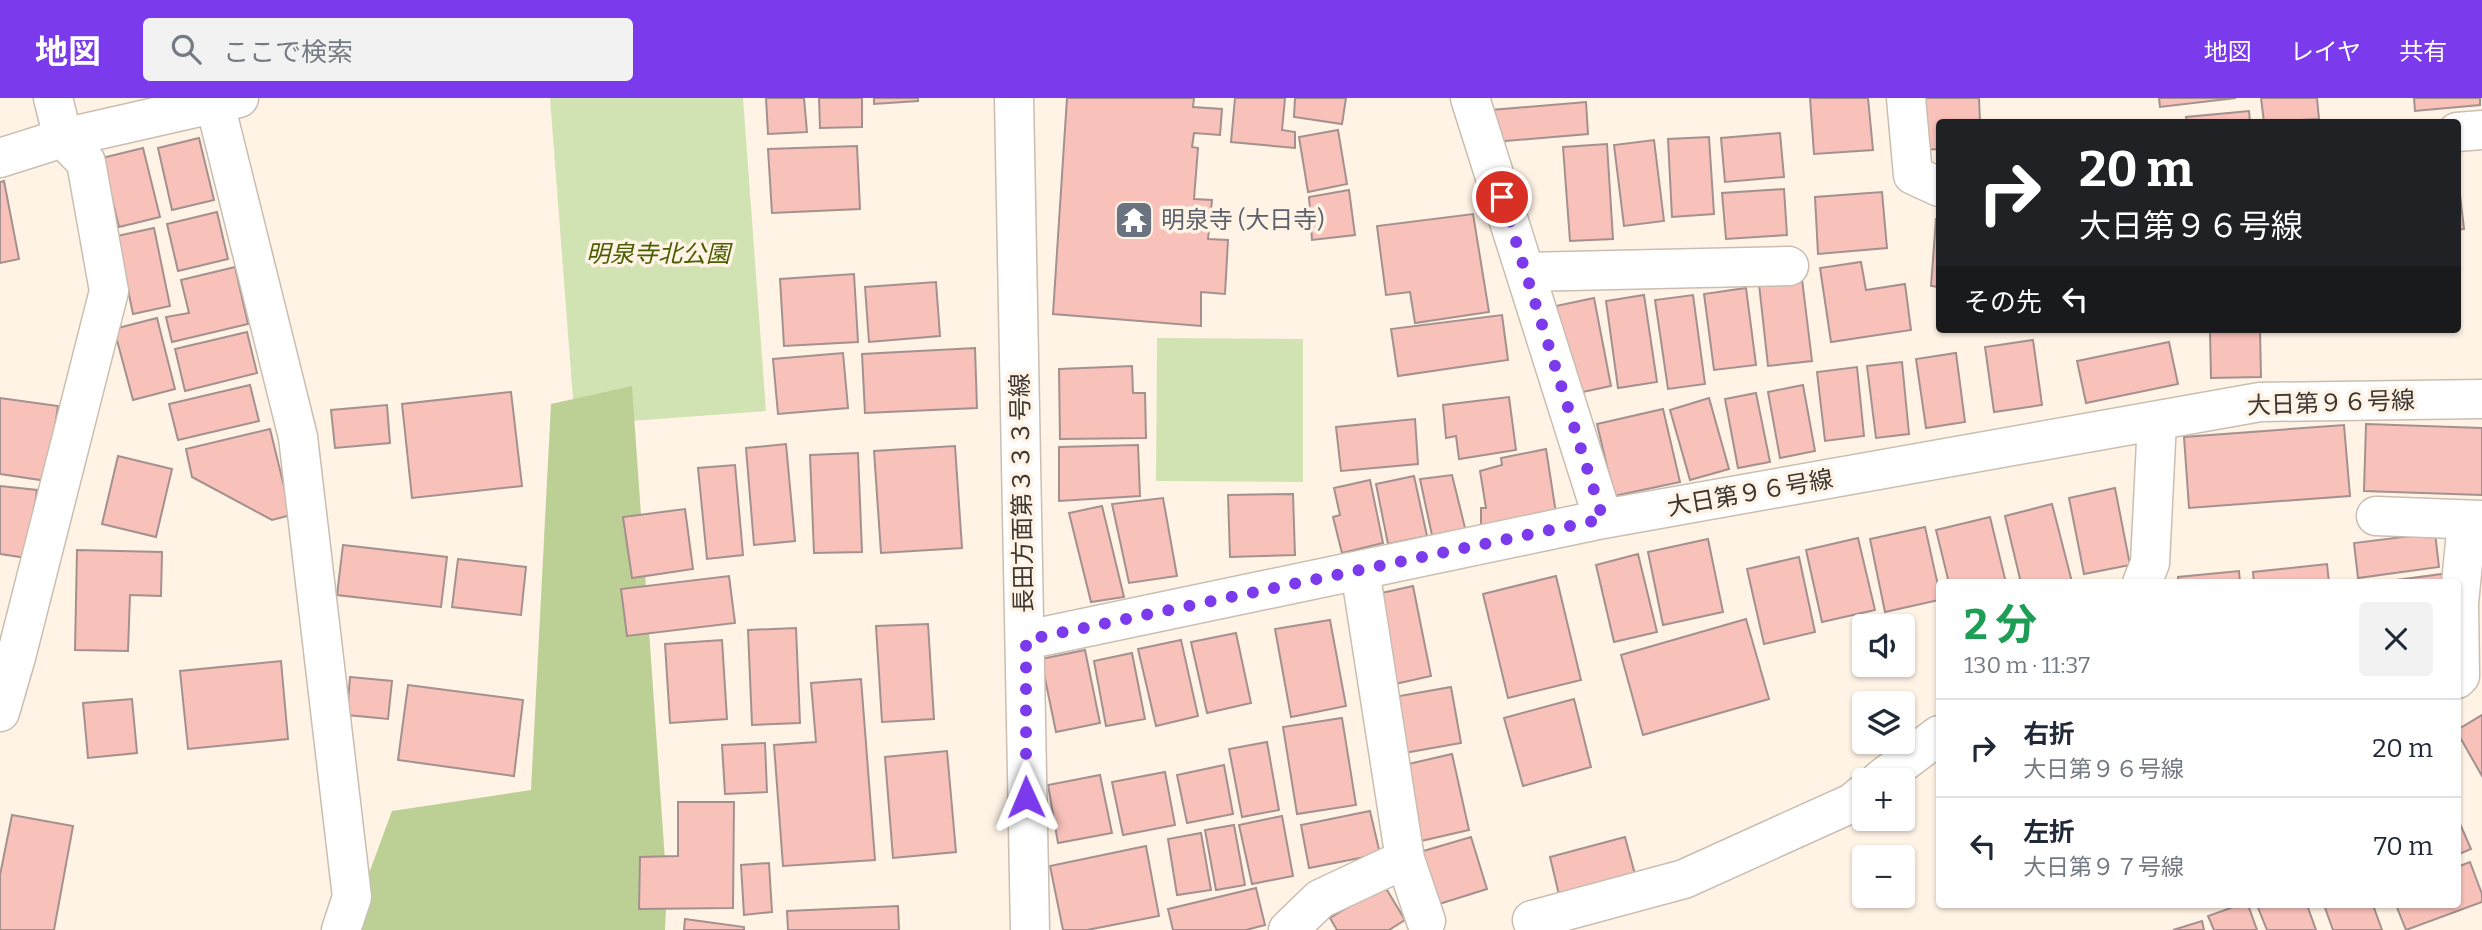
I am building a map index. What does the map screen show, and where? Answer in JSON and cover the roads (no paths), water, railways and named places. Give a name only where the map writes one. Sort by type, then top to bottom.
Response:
[{"type":"street","points":[[0,712],[110,291],[86,162],[63,138],[52,98]]},
{"type":"street","name":"長田方面第３３３号線","points":[[1014,98],[1030,930]]},
{"type":"street","points":[[1470,98],[1603,519]]},
{"type":"street","points":[[1906,98],[1926,181]]},
{"type":"street","points":[[0,158],[63,138],[228,101],[298,437],[352,897],[341,930]]},
{"type":"street","points":[[2461,132],[2482,130]]},
{"type":"street","points":[[1525,272],[1789,266]]},
{"type":"street","name":"大日第９６号線","points":[[1026,640],[1603,519],[2260,402],[2482,399]]},
{"type":"street","points":[[2144,579],[2150,563],[2157,421]]},
{"type":"street","points":[[2376,516],[2482,522]]},
{"type":"street","points":[[2461,583],[2466,533],[2482,522]]},
{"type":"street","points":[[1360,570],[1405,859],[1426,921]]},
{"type":"street","points":[[1896,768],[1936,737]]},
{"type":"street","points":[[1532,920],[1684,879],[1852,803]]},
{"type":"street","points":[[1288,930],[1320,899],[1405,859]]},
{"type":"place","name":"明泉寺 (大日寺)","points":[[1134,220]]},
{"type":"park label","name":"明泉寺北公園","points":[[658,254]]}]
